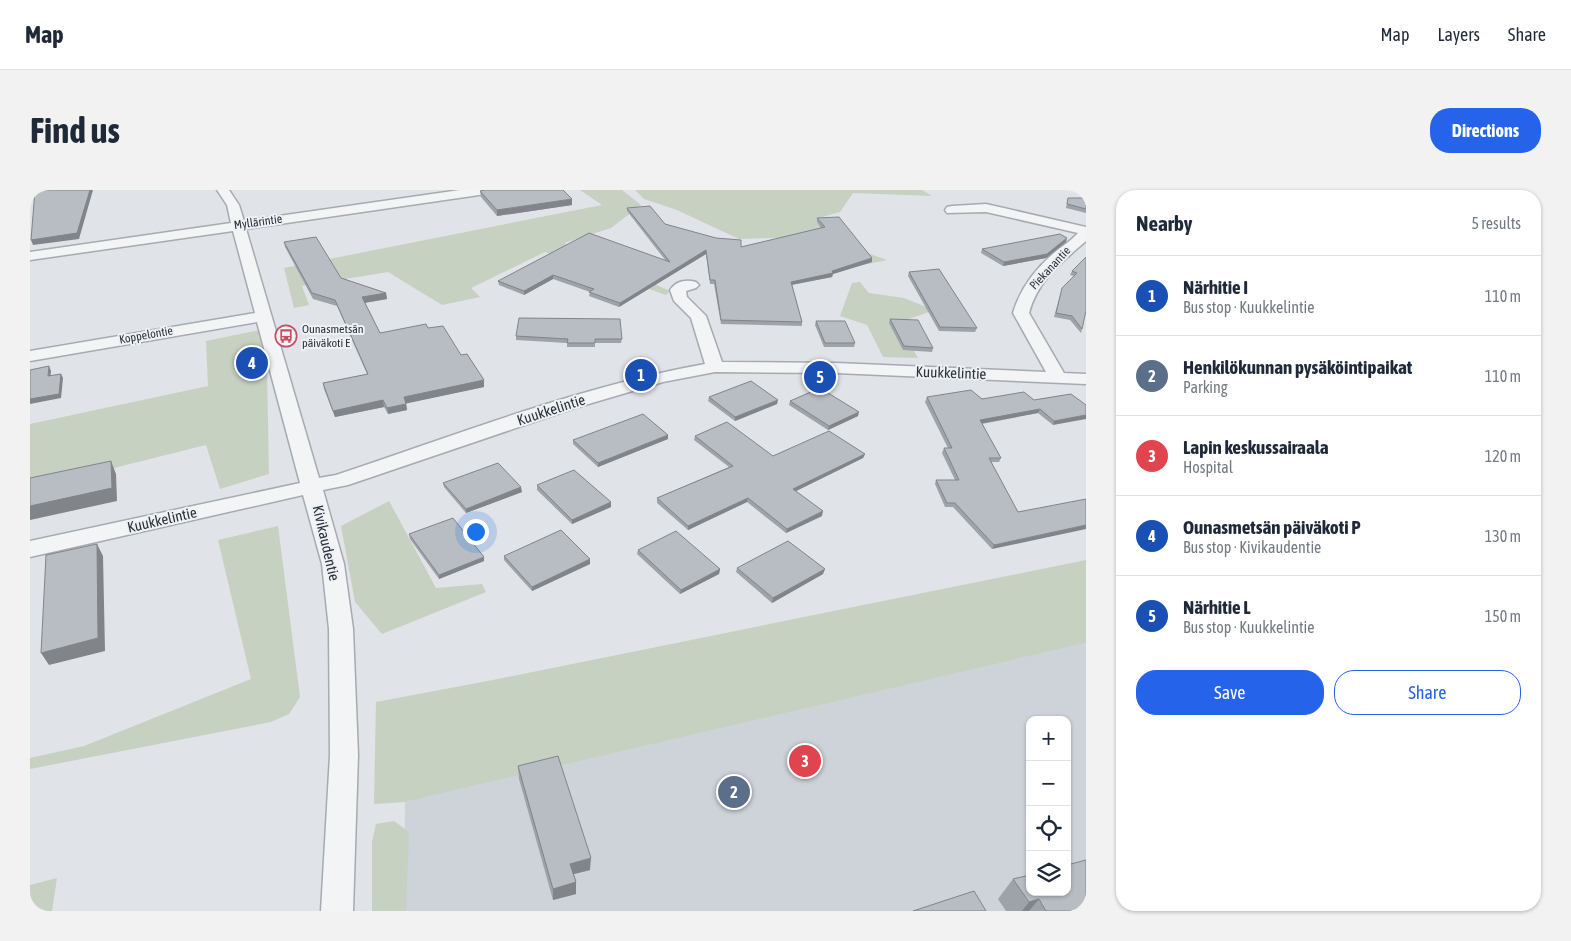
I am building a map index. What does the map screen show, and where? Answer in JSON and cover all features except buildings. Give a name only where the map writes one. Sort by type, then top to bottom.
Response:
[{"type":"street","name":"Kivikaudentie","points":[[222,190],[233,205],[239,225],[333,564],[341,630],[344,755],[338,911]]},
{"type":"street","name":"Myllärintie","points":[[30,256],[486,190]]},
{"type":"street","name":"Piekanantie","points":[[952,210],[986,208],[1086,231],[1084,236],[1065,250],[1031,287],[1024,301],[1021,313],[1058,377]]},
{"type":"street","points":[[691,286],[683,286],[678,290],[679,298],[698,316],[715,367]]},
{"type":"street","name":"Koppelontie","points":[[30,356],[263,316]]},
{"type":"street","name":"Kuukkelintie","points":[[30,549],[342,480],[568,404],[660,377],[715,367],[836,368],[1086,379]]},
{"type":"shaded area","points":[[1086,643],[1086,911],[404,911],[405,802]]},
{"type":"green space","points":[[580,190],[622,190],[641,205],[611,228],[564,243],[670,291],[666,295],[545,252],[471,288],[480,297],[442,305],[388,272],[302,286],[309,305],[294,308],[284,268],[602,205]]},
{"type":"green space","points":[[635,190],[922,190],[932,196],[853,193],[840,212],[819,218],[826,238],[887,260],[858,266],[809,237],[739,239],[677,210],[644,199]]},
{"type":"green space","points":[[860,282],[869,293],[904,298],[934,310],[898,323],[918,358],[883,357],[867,325],[840,316],[852,283]]},
{"type":"green space","points":[[260,330],[267,373],[269,474],[220,489],[206,445],[30,489],[30,424],[208,386],[206,341]]},
{"type":"green space","points":[[389,501],[436,588],[482,584],[486,592],[382,634],[355,602],[341,526]]},
{"type":"green space","points":[[278,526],[300,697],[289,714],[271,722],[30,769],[30,758],[84,746],[251,679],[218,540]]},
{"type":"green space","points":[[1086,560],[1086,643],[405,802],[374,804],[376,702]]},
{"type":"green space","points":[[394,821],[409,832],[406,911],[372,911],[372,842],[376,824]]},
{"type":"green space","points":[[57,878],[52,911],[30,911],[30,885]]},
{"type":"place","name":"Ounasmetsän päiväkoti E","points":[[286,336]]},
{"type":"place","name":"Ounasmetsän päiväkoti P","points":[[252,363]]},
{"type":"place","name":"Närhitie I","points":[[641,375]]},
{"type":"place","name":"Närhitie L","points":[[820,377]]},
{"type":"place","name":"Lapin keskussairaala","points":[[805,761]]},
{"type":"place","name":"Henkilökunnan pysäköintipaikat","points":[[734,792]]}]
